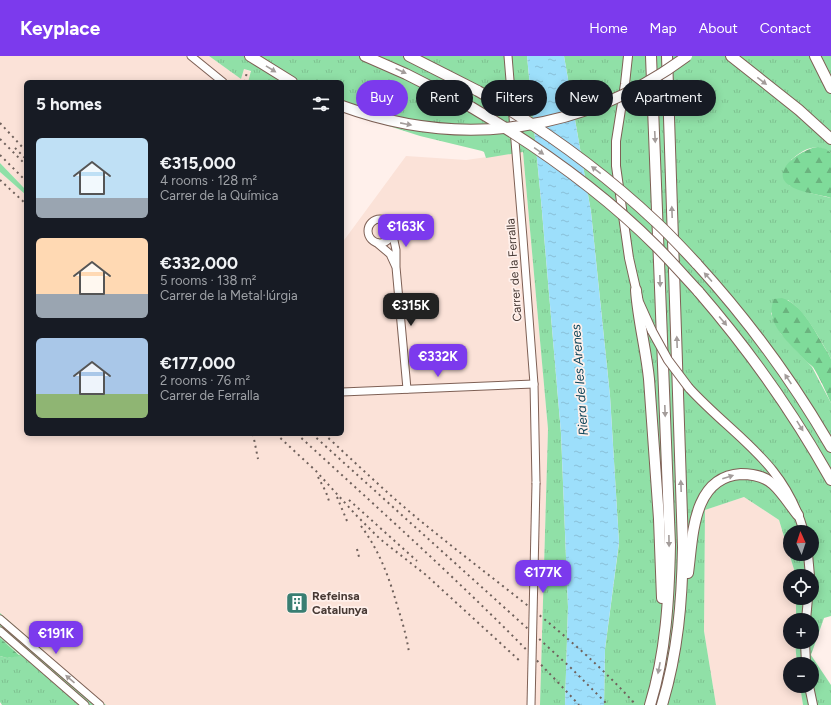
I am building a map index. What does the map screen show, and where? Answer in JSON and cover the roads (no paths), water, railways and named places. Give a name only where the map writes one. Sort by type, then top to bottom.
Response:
[{"type":"highway","points":[[250,56],[289,80]]},
{"type":"highway","points":[[365,56],[406,74],[471,107],[503,126],[561,166],[616,210],[656,246],[698,292],[745,348],[779,394],[805,434],[831,480]]},
{"type":"highway","points":[[409,56],[478,91],[520,116],[584,160],[658,223],[696,263],[767,348],[796,390],[831,448]]},
{"type":"highway","points":[[650,705],[656,683],[666,630],[666,598],[670,538],[652,56]]},
{"type":"highway","points":[[667,56],[683,595]]},
{"type":"highway","points":[[344,107],[392,121],[435,128],[485,129],[517,126],[569,116],[611,101],[650,81],[688,56]]},
{"type":"highway","points":[[731,56],[799,110],[831,139]]},
{"type":"highway","points":[[815,56],[831,88]]},
{"type":"highway","points":[[636,290],[639,322],[648,363],[666,598]]},
{"type":"highway","points":[[662,705],[673,664],[696,516],[701,501],[707,491],[714,484],[730,475],[754,475],[766,479],[777,488],[798,515]]},
{"type":"main road","points":[[628,56],[616,141],[616,166],[629,258],[641,306],[652,331],[668,360],[689,388],[752,447],[770,466],[786,489],[802,525]]},
{"type":"main road","points":[[810,693],[813,705]]},
{"type":"street","points":[[191,56],[221,80]]},
{"type":"street","name":"Carrer de la Ferralla","points":[[508,56],[524,238],[534,384],[536,483],[531,705]]},
{"type":"street","points":[[396,268],[390,254],[382,246],[373,241],[369,235],[369,227],[374,221],[382,220],[389,224],[396,250],[396,268],[407,389]]},
{"type":"street","points":[[377,243],[387,240],[392,231]]},
{"type":"street","points":[[344,392],[534,384]]},
{"type":"street","points":[[0,619],[100,705]]},
{"type":"street","points":[[0,631],[85,705]]},
{"type":"water","name":"Riera de les Arenes","points":[[527,56],[564,56],[568,80],[555,80],[555,116],[574,116],[591,212],[610,396],[619,542],[605,649],[604,705],[565,705],[568,607],[561,433],[533,116],[547,116],[547,80],[529,80]]},
{"type":"railway","points":[[245,80],[247,71]]},
{"type":"railway","points":[[0,123],[24,149]]},
{"type":"railway","points":[[0,139],[24,163]]},
{"type":"railway","points":[[15,148],[24,157]]},
{"type":"railway","points":[[0,155],[24,179]]},
{"type":"railway","points":[[0,180],[24,202]]},
{"type":"railway","points":[[253,436],[258,459]]},
{"type":"railway","points":[[278,436],[316,471],[380,539],[426,575],[521,662]]},
{"type":"railway","points":[[299,436],[476,600],[546,669],[579,705]]},
{"type":"railway","points":[[314,436],[571,668],[608,705]]},
{"type":"railway","points":[[326,436],[419,520],[564,635],[589,657],[636,705]]},
{"type":"railway","points":[[318,477],[326,492],[330,504]]},
{"type":"railway","points":[[337,497],[347,521]]},
{"type":"railway","points":[[349,500],[417,561]]},
{"type":"railway","points":[[361,526],[378,554],[387,574],[402,623],[409,653]]},
{"type":"railway","points":[[357,549],[359,557]]},
{"type":"place","name":"Refeinsa Catalunya","points":[[297,603]]}]
